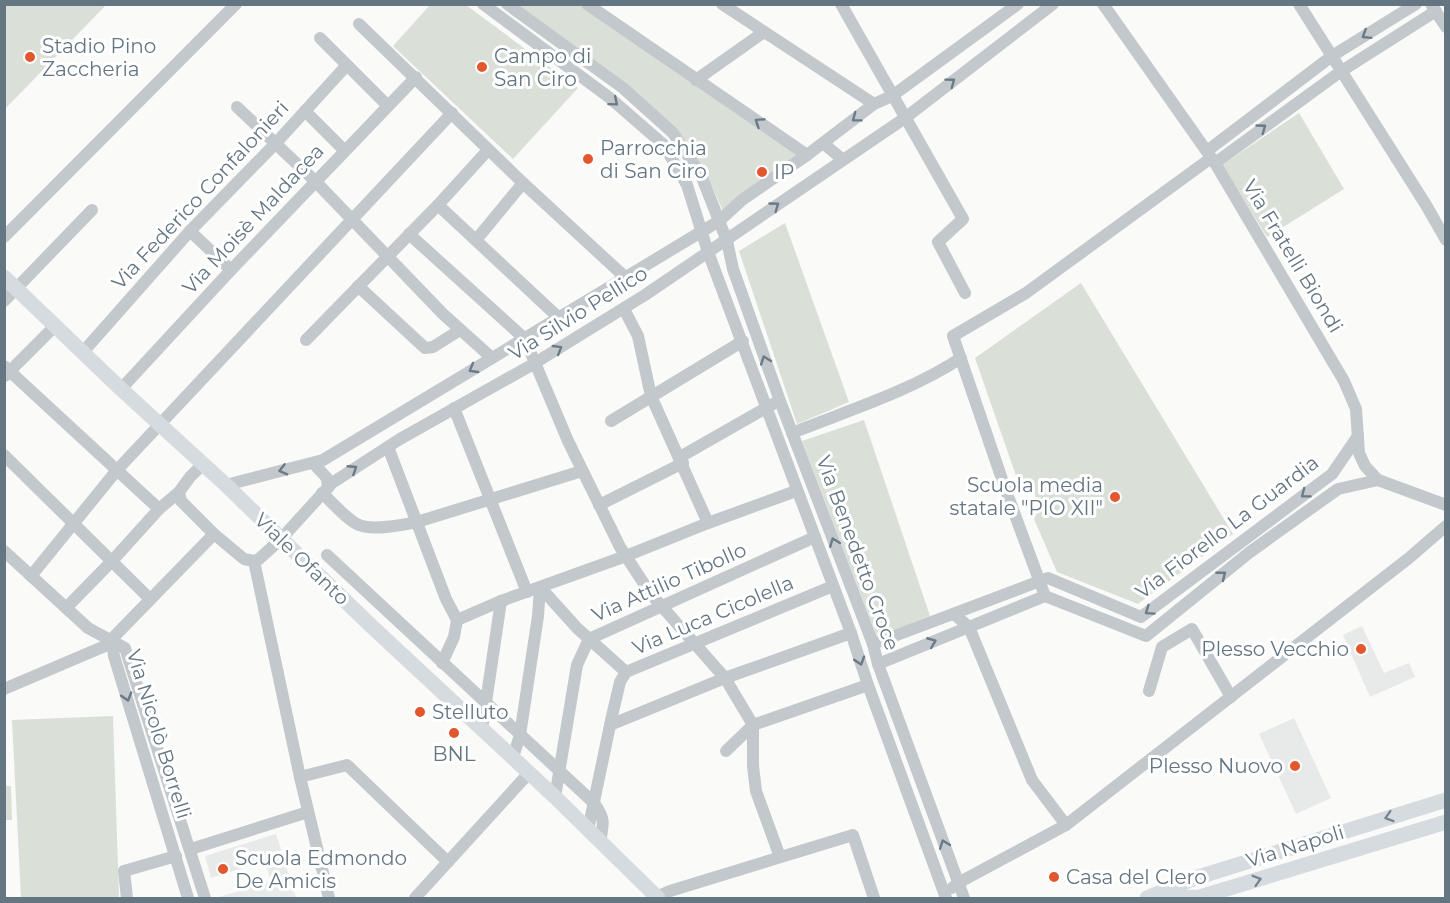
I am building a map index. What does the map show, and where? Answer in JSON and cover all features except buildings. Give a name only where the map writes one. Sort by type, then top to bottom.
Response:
[{"type":"main road","name":"Viale Ofanto","points":[[4,277],[159,425],[226,485],[367,622],[530,773],[658,898]]},
{"type":"main road","name":"Via Napoli","points":[[1147,898],[1195,878],[1446,800]]},
{"type":"main road","name":"Via Napoli","points":[[1159,898],[1200,897],[1446,822]]},
{"type":"street","points":[[4,237],[236,4]]},
{"type":"street","name":"Via Benedetto Croce","points":[[483,4],[610,98],[664,145],[687,185],[708,252],[851,633],[946,896]]},
{"type":"street","name":"Via Benedetto Croce","points":[[507,4],[623,88],[673,133],[701,175],[727,241],[733,269],[780,401],[873,644],[878,664],[964,898]]},
{"type":"street","points":[[587,4],[807,155]]},
{"type":"street","points":[[722,4],[874,104]]},
{"type":"street","points":[[841,4],[963,219],[938,242],[965,292]]},
{"type":"street","name":"Via Silvio Pellico","points":[[226,485],[323,460],[626,278],[719,221],[742,200],[807,155],[874,104],[892,96],[1018,4]]},
{"type":"street","name":"Via Silvio Pellico","points":[[254,561],[281,539],[332,483],[388,447],[624,309],[727,241],[904,117],[1053,4]]},
{"type":"street","name":"Via Fratelli Biondi","points":[[1103,4],[1211,157],[1344,381],[1356,409],[1359,453],[1365,466],[1378,480]]},
{"type":"street","points":[[1299,4],[1446,240]]},
{"type":"street","points":[[1211,157],[1332,56],[1416,4]]},
{"type":"street","points":[[878,664],[1046,596],[1005,488],[953,336],[1026,293],[1211,157],[1433,8],[1446,27]]},
{"type":"street","points":[[518,30],[526,18]]},
{"type":"street","points":[[359,24],[416,77],[488,150],[626,278]]},
{"type":"street","points":[[696,80],[764,32]]},
{"type":"street","points":[[539,46],[548,34]]},
{"type":"street","points":[[320,38],[388,106]]},
{"type":"street","name":"Via Federico Confalonieri","points":[[83,352],[190,231],[275,144],[347,65]]},
{"type":"street","name":"Via Moisè Maldacea","points":[[121,389],[344,150],[416,77]]},
{"type":"street","name":"Via Silvio Pellico","points":[[237,107],[315,181],[460,330],[492,358]]},
{"type":"street","points":[[305,111],[344,150]]},
{"type":"street","points":[[31,576],[117,470],[452,113]]},
{"type":"street","points":[[823,143],[842,159]]},
{"type":"street","points":[[306,340],[438,205],[488,150]]},
{"type":"street","points":[[476,240],[523,183]]},
{"type":"street","name":"Via Silvio Pellico","points":[[438,205],[559,318]]},
{"type":"street","points":[[4,301],[92,210]]},
{"type":"street","points":[[190,231],[231,270]]},
{"type":"street","points":[[409,234],[525,339],[582,471],[626,556],[650,593],[725,678],[753,725],[753,766],[756,791],[780,858]]},
{"type":"street","points":[[358,286],[425,348],[433,347],[460,330]]},
{"type":"street","points":[[624,309],[638,336],[651,396],[708,523]]},
{"type":"street","points":[[55,326],[6,371],[159,509]]},
{"type":"street","points":[[611,421],[743,341]]},
{"type":"street","points":[[792,433],[878,399],[940,371],[961,358]]},
{"type":"street","points":[[599,506],[780,401]]},
{"type":"street","points":[[454,408],[527,592]]},
{"type":"street","name":"Via Fiorello La Guardia","points":[[1039,581],[1048,578],[1141,617],[1332,474],[1358,436]]},
{"type":"street","points":[[388,447],[446,599],[457,620],[454,637],[442,663]]},
{"type":"street","points":[[785,458],[800,452]]},
{"type":"street","points":[[4,455],[150,599]]},
{"type":"street","points":[[313,463],[327,478],[325,491],[357,525],[369,527],[417,522],[582,471]]},
{"type":"street","points":[[66,608],[159,509],[179,492],[203,464]]},
{"type":"street","points":[[1332,474],[1338,489]]},
{"type":"street","points":[[1378,480],[1446,505]]},
{"type":"street","name":"Via Fiorello La Guardia","points":[[1046,596],[1146,636],[1250,552],[1338,489],[1378,480]]},
{"type":"street","points":[[457,620],[501,601],[796,491]]},
{"type":"street","points":[[179,492],[180,501],[214,534],[244,559],[254,561],[300,777],[329,898]]},
{"type":"street","points":[[946,896],[958,883],[1066,825],[1409,558],[1446,526]]},
{"type":"street","points":[[5,686],[105,646],[214,534]]},
{"type":"street","name":"Via Attilio Tibollo","points":[[555,797],[577,665],[589,639],[815,537]]},
{"type":"street","points":[[4,551],[88,628],[112,640]]},
{"type":"street","name":"Viale Ofanto","points":[[327,555],[594,803]]},
{"type":"street","points":[[873,644],[1039,581]]},
{"type":"street","name":"Via Luca Cicolella","points":[[588,830],[609,725],[620,682],[626,672],[833,586]]},
{"type":"street","points":[[540,587],[589,639],[626,672]]},
{"type":"street","points":[[513,757],[520,735],[538,616],[540,587]]},
{"type":"street","points":[[483,729],[501,601]]},
{"type":"street","points":[[954,614],[969,627],[1032,780],[1066,825]]},
{"type":"street","points":[[1149,691],[1162,647],[1192,629],[1231,697]]},
{"type":"street","points":[[609,725],[725,678],[851,633]]},
{"type":"street","name":"Via Nicolò Borrelli","points":[[112,640],[125,648],[205,898]]},
{"type":"street","name":"Via Nicolò Borrelli","points":[[112,640],[114,656],[188,898]]},
{"type":"street","points":[[726,751],[753,725],[868,685]]},
{"type":"street","points":[[300,777],[346,765],[448,862]]},
{"type":"street","points":[[415,898],[530,773]]},
{"type":"street","points":[[594,803],[602,814],[600,841]]},
{"type":"street","points":[[191,849],[308,812]]},
{"type":"street","points":[[658,898],[670,891],[853,835],[874,898]]},
{"type":"street","points":[[127,898],[124,871],[176,856]]},
{"type":"shaded area","name":"Stadio Pino Zaccheria","points":[[4,5],[106,5],[5,109]]},
{"type":"shaded area","name":"Campo di San Ciro","points":[[430,5],[466,5],[578,88],[513,159],[393,46]]},
{"type":"shaded area","points":[[515,5],[579,5],[800,154],[723,211],[707,175],[677,129]]},
{"type":"shaded area","points":[[1299,113],[1344,189],[1267,237],[1222,165]]},
{"type":"shaded area","points":[[785,223],[849,402],[797,424],[739,251]]},
{"type":"shaded area","points":[[1081,283],[1233,534],[1138,604],[1057,572],[1034,519],[1039,509],[1034,491],[1021,490],[975,358]]},
{"type":"shaded area","points":[[864,420],[930,616],[877,637],[802,441]]},
{"type":"shaded area","name":"Plesso Vecchio","points":[[1362,626],[1384,673],[1409,663],[1415,677],[1370,697],[1343,635]]},
{"type":"shaded area","points":[[113,716],[119,898],[21,898],[12,720]]},
{"type":"shaded area","name":"Plesso Nuovo","points":[[1294,718],[1331,798],[1296,814],[1259,734]]},
{"type":"shaded area","points":[[4,786],[11,786],[12,820],[5,820]]},
{"type":"shaded area","name":"Scuola Edmondo De Amicis","points":[[276,834],[296,898],[216,898],[271,881],[265,861],[211,878],[205,856]]},
{"type":"place","name":"Stadio Pino Zaccheria","points":[[30,57]]},
{"type":"place","name":"Campo di San Ciro","points":[[482,67]]},
{"type":"place","name":"Parrocchia di San Ciro","points":[[588,159]]},
{"type":"place","name":"IP","points":[[762,172]]},
{"type":"place","name":"Scuola media statale \"PIO XII\"","points":[[1115,497]]},
{"type":"place","name":"Plesso Vecchio","points":[[1361,649]]},
{"type":"place","name":"Stelluto","points":[[420,712]]},
{"type":"place","name":"BNL","points":[[454,733]]},
{"type":"place","name":"Plesso Nuovo","points":[[1295,766]]},
{"type":"place","name":"Scuola Edmondo De Amicis","points":[[223,869]]},
{"type":"place","name":"Casa del Clero","points":[[1054,877]]}]
